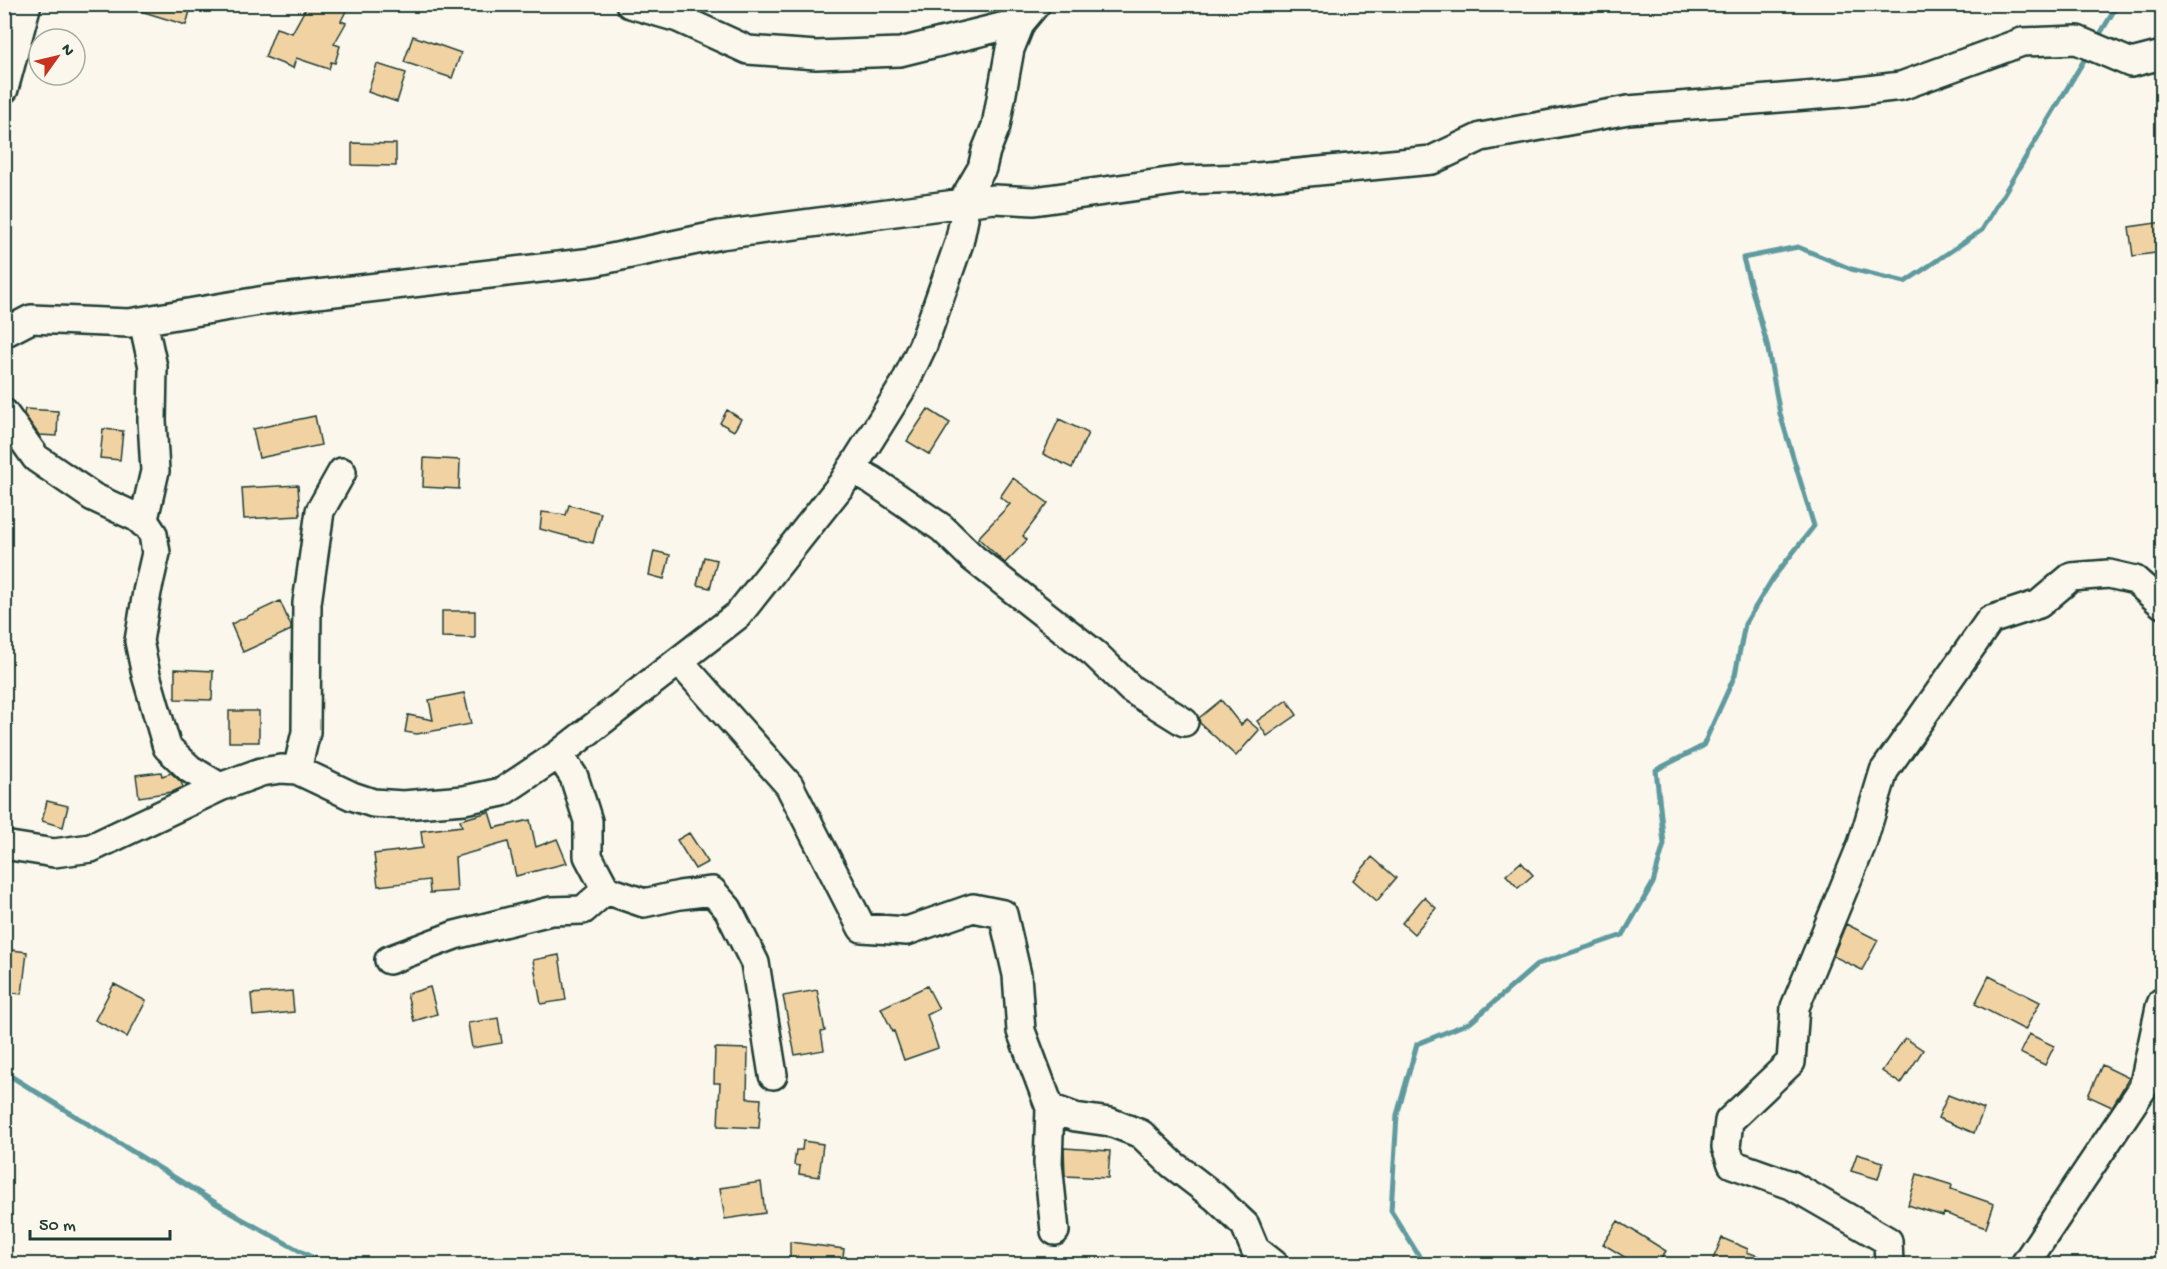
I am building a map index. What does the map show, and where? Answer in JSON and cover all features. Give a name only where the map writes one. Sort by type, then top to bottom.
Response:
[{"type":"street","points":[[4,89],[27,4]]},
{"type":"street","points":[[630,4],[678,18],[748,50],[816,55],[900,52],[1029,13]]},
{"type":"street","points":[[4,845],[54,853],[91,848],[220,787],[261,772],[281,769],[297,770],[372,803],[403,805],[464,800],[502,792],[559,754],[738,615],[836,493],[904,386],[923,345],[959,243],[964,219],[962,204],[982,168],[996,126],[1010,50],[1029,13]]},
{"type":"street","points":[[4,333],[31,320],[129,323],[266,300],[593,262],[720,235],[994,199],[1034,201],[1182,180],[1247,178],[1432,160],[1481,137],[1628,110],[1843,93],[1901,86],[2022,42],[2077,40],[2131,63],[2163,55]]},
{"type":"street","points":[[143,321],[153,367],[154,471],[143,523]]},
{"type":"street","points":[[4,413],[36,458],[93,497],[136,517],[153,534],[156,553],[139,641],[157,718],[167,747],[190,769],[220,787]]},
{"type":"street","points":[[851,469],[872,480],[942,528],[973,558],[1095,654],[1131,689],[1184,722]]},
{"type":"street","points":[[297,770],[306,732],[307,603],[320,511],[342,472]]},
{"type":"street","points":[[1889,1264],[1888,1241],[1791,1185],[1732,1164],[1726,1147],[1729,1121],[1791,1062],[1795,1007],[1862,844],[1884,771],[1990,620],[2039,604],[2071,577],[2109,574],[2136,580],[2163,604]]},
{"type":"street","points":[[679,661],[789,785],[862,928],[907,930],[973,908],[1003,914],[1017,975],[1021,1032],[1050,1108],[1048,1163],[1055,1231]]},
{"type":"street","points":[[559,754],[574,777],[588,821],[588,856],[606,890],[644,903],[712,891],[728,909],[754,963],[773,1075]]},
{"type":"street","points":[[389,960],[455,935],[551,911],[584,910],[606,890]]},
{"type":"street","points":[[2025,1264],[2142,1088],[2163,1002]]},
{"type":"street","points":[[1050,1108],[1075,1117],[1110,1122],[1141,1134],[1172,1164],[1215,1197],[1245,1225],[1255,1249],[1274,1264]]},
{"type":"building","points":[[132,4],[192,4],[186,25],[131,8]]},
{"type":"building","points":[[308,4],[339,4],[347,9],[341,21],[346,23],[334,44],[340,46],[335,63],[331,62],[329,69],[296,58],[293,68],[265,57],[276,28],[292,33]]},
{"type":"building","points":[[413,36],[461,53],[452,78],[404,62]]},
{"type":"building","points":[[377,64],[406,73],[397,102],[368,92]]},
{"type":"building","points":[[352,143],[396,144],[396,166],[352,165]]},
{"type":"building","points":[[2163,222],[2163,252],[2133,256],[2129,227]]},
{"type":"building","points":[[25,409],[58,411],[57,436],[39,435],[24,414]]},
{"type":"building","points":[[928,409],[950,423],[930,455],[907,441]]},
{"type":"building","points":[[727,410],[741,419],[734,431],[720,423]]},
{"type":"building","points":[[315,416],[321,445],[259,458],[253,429]]},
{"type":"building","points":[[1059,419],[1088,433],[1072,468],[1043,454]]},
{"type":"building","points":[[103,429],[123,431],[120,460],[100,458]]},
{"type":"building","points":[[424,458],[460,460],[459,489],[423,487]]},
{"type":"building","points":[[1013,478],[1048,503],[1023,536],[1027,540],[1005,563],[978,538],[1010,504],[1000,497]]},
{"type":"building","points":[[298,485],[300,516],[244,519],[242,488]]},
{"type":"building","points":[[569,505],[601,513],[593,543],[540,529],[542,512],[566,515]]},
{"type":"building","points":[[654,551],[670,555],[664,579],[649,575]]},
{"type":"building","points":[[704,557],[717,560],[710,588],[697,585]]},
{"type":"building","points":[[280,601],[291,630],[243,652],[231,624]]},
{"type":"building","points":[[442,611],[475,611],[475,638],[442,637]]},
{"type":"building","points":[[175,669],[213,671],[212,700],[175,699]]},
{"type":"building","points":[[464,693],[471,724],[417,734],[405,732],[408,715],[433,720],[429,700]]},
{"type":"building","points":[[1221,700],[1241,725],[1246,719],[1259,730],[1236,756],[1200,723],[1199,718]]},
{"type":"building","points":[[1287,700],[1297,715],[1267,736],[1257,721]]},
{"type":"building","points":[[229,711],[259,711],[259,742],[229,742]]},
{"type":"building","points":[[161,772],[162,776],[171,773],[183,787],[172,792],[139,797],[136,775]]},
{"type":"building","points":[[47,801],[68,806],[63,827],[42,821]]},
{"type":"building","points":[[489,812],[494,828],[530,820],[536,847],[557,839],[567,863],[516,876],[508,842],[455,857],[457,891],[430,893],[429,880],[378,886],[374,854],[423,848],[421,831],[462,826],[460,820]]},
{"type":"building","points":[[689,833],[708,862],[695,869],[677,840]]},
{"type":"building","points":[[1372,857],[1396,878],[1377,901],[1353,880]]},
{"type":"building","points":[[1521,862],[1533,875],[1518,888],[1506,875]]},
{"type":"building","points":[[1424,897],[1436,908],[1414,934],[1402,923]]},
{"type":"building","points":[[1846,924],[1878,940],[1862,970],[1833,956]]},
{"type":"building","points":[[4,949],[27,952],[22,994],[4,992]]},
{"type":"building","points":[[559,955],[566,1000],[541,1004],[533,960]]},
{"type":"building","points":[[1989,976],[2040,1002],[2025,1030],[1975,1004]]},
{"type":"building","points":[[114,984],[146,1001],[127,1037],[95,1020]]},
{"type":"building","points":[[927,986],[939,1009],[927,1015],[938,1048],[904,1060],[894,1031],[881,1008]]},
{"type":"building","points":[[430,987],[437,1014],[414,1021],[407,994]]},
{"type":"building","points":[[817,990],[825,1031],[821,1032],[824,1050],[795,1055],[783,996]]},
{"type":"building","points":[[292,991],[294,1012],[253,1016],[251,994]]},
{"type":"building","points":[[498,1018],[502,1043],[472,1048],[468,1023]]},
{"type":"building","points":[[2029,1034],[2054,1046],[2045,1065],[2020,1053]]},
{"type":"building","points":[[1905,1038],[1923,1050],[1901,1084],[1882,1071]]},
{"type":"building","points":[[715,1048],[748,1049],[747,1098],[761,1099],[759,1128],[718,1126],[720,1083],[714,1083]]},
{"type":"building","points":[[2102,1065],[2129,1078],[2112,1107],[2088,1096]]},
{"type":"building","points":[[1948,1095],[1984,1109],[1974,1133],[1938,1118]]},
{"type":"building","points":[[803,1141],[823,1144],[819,1177],[799,1174],[800,1166],[794,1165],[796,1150],[802,1150]]},
{"type":"building","points":[[1064,1148],[1110,1151],[1108,1178],[1065,1176]]},
{"type":"building","points":[[1857,1154],[1883,1162],[1878,1179],[1851,1171]]},
{"type":"building","points":[[1917,1174],[1952,1185],[1951,1189],[1994,1204],[1986,1228],[1944,1213],[1943,1216],[1908,1205]]},
{"type":"building","points":[[761,1182],[765,1213],[725,1219],[720,1188]]},
{"type":"building","points":[[1618,1221],[1666,1251],[1658,1264],[1636,1264],[1603,1244]]},
{"type":"building","points":[[1722,1238],[1748,1249],[1747,1252],[1775,1262],[1775,1264],[1711,1264]]},
{"type":"building","points":[[790,1242],[844,1249],[842,1264],[790,1264]]},
{"type":"waterway","points":[[2097,39],[2118,4]]},
{"type":"waterway","points":[[1424,1264],[1391,1211],[1397,1115],[1417,1044],[1471,1022],[1538,964],[1623,935],[1653,883],[1664,844],[1656,770],[1703,746],[1735,675],[1745,624],[1773,578],[1814,526],[1780,414],[1767,344],[1743,258],[1798,247],[1851,269],[1905,282],[1982,230],[2089,52]]},
{"type":"waterway","points":[[4,1072],[240,1218],[324,1264]]}]
